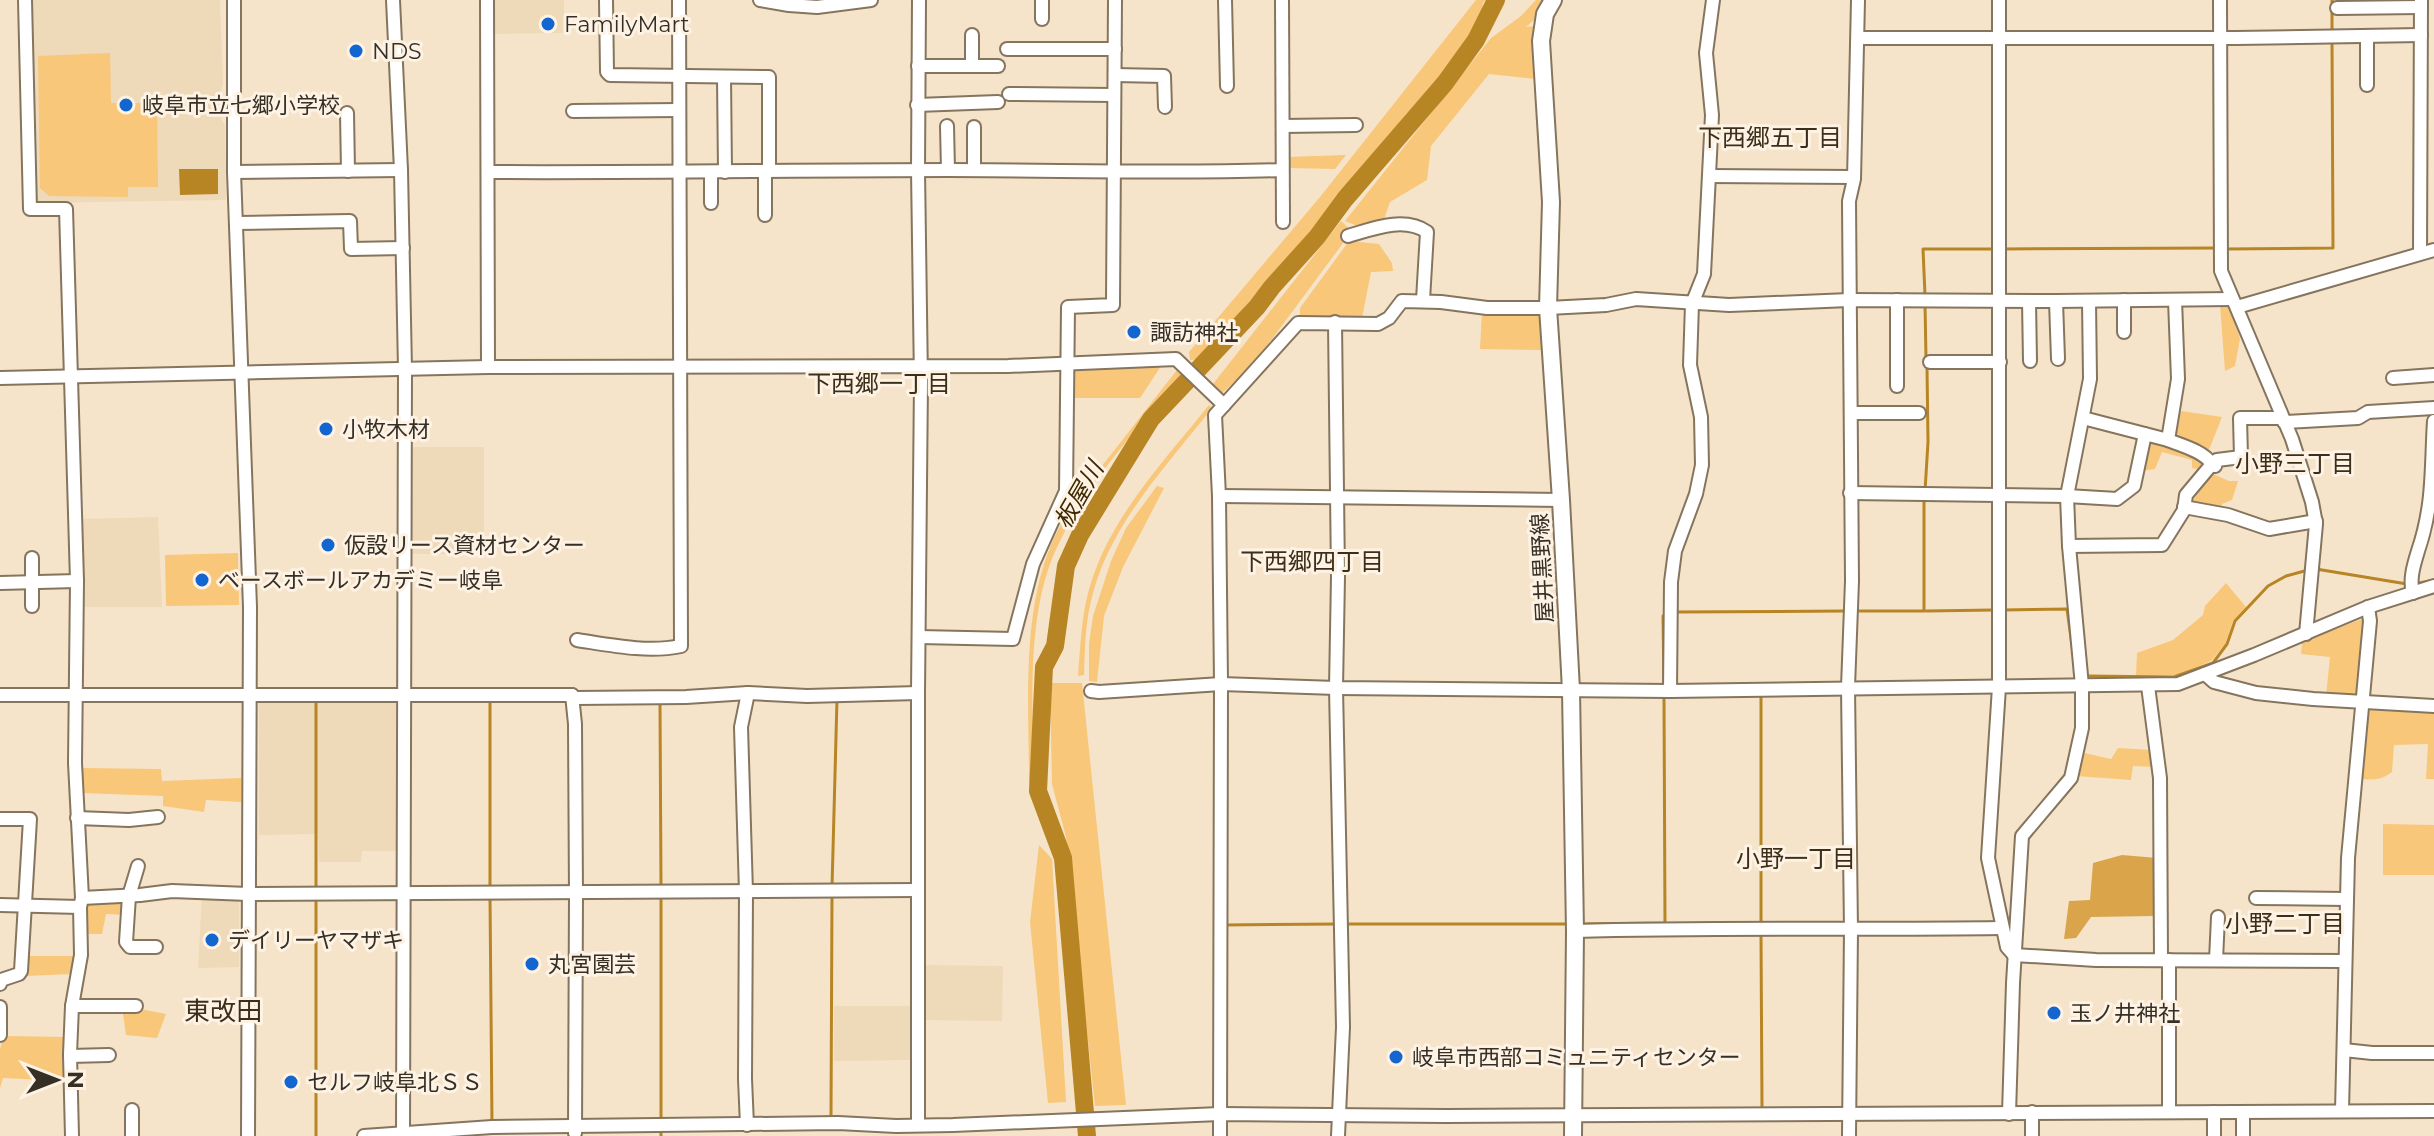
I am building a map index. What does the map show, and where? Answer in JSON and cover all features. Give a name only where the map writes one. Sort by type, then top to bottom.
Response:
[{"type":"main road","name":"屋井黒野線","points":[[1553,0],[1545,14],[1541,41],[1551,202],[1548,308],[1571,690],[1575,931],[1573,1136]]},
{"type":"street","points":[[25,0],[30,209],[66,209],[70,292],[77,581],[77,818],[81,902],[81,955],[72,1006],[70,1056],[72,1136]]},
{"type":"street","points":[[234,0],[234,172],[250,607],[248,1136]]},
{"type":"street","points":[[393,0],[401,170],[405,369],[403,1135]]},
{"type":"street","points":[[487,0],[488,367]]},
{"type":"street","points":[[606,0],[607,72],[610,75],[769,77],[765,215]]},
{"type":"street","points":[[577,640],[665,649],[681,646],[679,0]]},
{"type":"street","points":[[766,1],[817,7],[871,0]]},
{"type":"street","points":[[918,1125],[919,0]]},
{"type":"street","points":[[1042,0],[1042,19]]},
{"type":"street","points":[[919,637],[1013,639],[1033,564],[1066,491],[1068,307],[1113,305],[1115,0]]},
{"type":"street","points":[[1225,0],[1227,86]]},
{"type":"street","points":[[1282,0],[1283,222]]},
{"type":"street","points":[[1670,691],[1671,582],[1675,551],[1696,494],[1702,465],[1701,417],[1690,365],[1692,304],[1704,274],[1712,115],[1706,53],[1713,0]]},
{"type":"street","points":[[1849,1136],[1851,930],[1848,687],[1852,581],[1849,201],[1854,177],[1858,0]]},
{"type":"street","points":[[1999,0],[1999,687],[1988,858],[2007,947],[2014,955],[2096,960],[2344,961]]},
{"type":"street","points":[[2220,0],[2221,271],[2304,472],[2316,521],[2306,634]]},
{"type":"street","points":[[2337,8],[2421,4],[2420,253]]},
{"type":"street","points":[[972,35],[972,66]]},
{"type":"street","points":[[1858,38],[2421,35]]},
{"type":"street","points":[[2367,36],[2367,85]]},
{"type":"street","points":[[1007,49],[1115,49]]},
{"type":"street","points":[[918,66],[998,66]]},
{"type":"street","points":[[1115,75],[1164,76],[1165,107]]},
{"type":"street","points":[[711,203],[718,172],[724,77]]},
{"type":"street","points":[[1009,94],[1114,95]]},
{"type":"street","points":[[917,105],[998,102]]},
{"type":"street","points":[[573,111],[679,110]]},
{"type":"street","points":[[347,113],[348,171]]},
{"type":"street","points":[[1283,126],[1356,125]]},
{"type":"street","points":[[947,126],[948,170]]},
{"type":"street","points":[[974,127],[974,170]]},
{"type":"street","points":[[234,172],[401,170]]},
{"type":"street","points":[[488,172],[974,170],[1200,173],[1282,170]]},
{"type":"street","points":[[1710,176],[1854,177]]},
{"type":"street","points":[[236,223],[350,221],[351,249],[403,248]]},
{"type":"street","points":[[1348,236],[1387,225],[1413,226],[1427,232],[1423,300]]},
{"type":"street","points":[[1220,1136],[1221,684],[1215,415],[1221,402],[1298,323],[1378,324],[1389,318],[1402,301],[1423,300],[1487,308],[1606,305],[1636,299],[1729,305],[1849,300],[2175,300],[2234,303],[2434,250]]},
{"type":"street","points":[[1897,300],[1897,386]]},
{"type":"street","points":[[2124,300],[2124,332]]},
{"type":"street","points":[[2168,440],[2178,379],[2175,300]]},
{"type":"street","points":[[2029,301],[2030,361]]},
{"type":"street","points":[[2056,301],[2058,359]]},
{"type":"street","points":[[2009,1114],[2014,955],[2022,836],[2071,778],[2082,728],[2082,686],[2067,496],[2090,379],[2089,301]]},
{"type":"street","points":[[1335,322],[1338,497],[1336,688],[1343,1027],[1338,1136]]},
{"type":"street","points":[[0,378],[488,367],[920,367],[1176,359],[1221,402]]},
{"type":"street","points":[[1930,362],[2000,362]]},
{"type":"street","points":[[2393,378],[2434,375]]},
{"type":"street","points":[[2069,546],[2162,545],[2184,507],[2186,495],[2212,464],[2215,466],[2217,460],[2241,457],[2240,418],[2358,418],[2368,412],[2434,408]]},
{"type":"street","points":[[1851,413],[1919,413]]},
{"type":"street","points":[[2083,418],[2168,440],[2201,454],[2212,464]]},
{"type":"street","points":[[2413,593],[2411,581],[2431,503],[2434,421]]},
{"type":"street","points":[[1850,493],[2117,499],[2134,486],[2145,434]]},
{"type":"street","points":[[1219,496],[1561,500]]},
{"type":"street","points":[[2184,507],[2228,515],[2269,529],[2316,521]]},
{"type":"street","points":[[32,558],[32,606]]},
{"type":"street","points":[[0,583],[77,581]]},
{"type":"street","points":[[1091,691],[1221,684],[1670,691],[2178,684],[2368,607],[2434,586]]},
{"type":"street","points":[[2342,1111],[2347,899],[2370,621],[2368,607]]},
{"type":"street","points":[[2205,674],[2214,682],[2256,693],[2434,706]]},
{"type":"street","points":[[2148,686],[2160,778],[2169,1112]]},
{"type":"street","points":[[0,695],[572,695],[575,698],[623,698],[748,693],[807,696],[918,693]]},
{"type":"street","points":[[745,1129],[746,892],[741,727],[748,693]]},
{"type":"street","points":[[572,695],[575,724],[575,1132]]},
{"type":"street","points":[[77,818],[129,820],[158,817]]},
{"type":"street","points":[[0,819],[30,819],[21,971],[1,980],[0,984]]},
{"type":"street","points":[[138,866],[129,896],[127,946],[156,947]]},
{"type":"street","points":[[0,905],[81,902],[172,891],[248,894],[576,894],[917,890]]},
{"type":"street","points":[[2256,898],[2347,899]]},
{"type":"street","points":[[2216,960],[2218,917]]},
{"type":"street","points":[[1575,931],[2001,928]]},
{"type":"street","points":[[72,1006],[136,1006]]},
{"type":"street","points":[[0,1007],[0,1035]]},
{"type":"street","points":[[2344,1050],[2434,1053]]},
{"type":"street","points":[[70,1056],[109,1055]]},
{"type":"street","points":[[132,1110],[132,1136]]},
{"type":"street","points":[[364,1136],[492,1127],[575,1132],[745,1129],[838,1123],[896,1131],[918,1125],[1220,1114],[1849,1115],[2434,1111]]},
{"type":"street","points":[[2032,1112],[2032,1136]]},
{"type":"street","points":[[2214,1112],[2214,1136]]},
{"type":"street","points":[[2243,1112],[2243,1136]]},
{"type":"shaded area","name":"岐阜市立七郷小学校","points":[[30,0],[220,0],[223,84],[220,92],[221,119],[225,125],[226,200],[34,203]]},
{"type":"shaded area","points":[[491,0],[564,0],[564,33],[491,34]]},
{"type":"shaded area","points":[[1476,0],[1486,0],[1470,49],[1437,79],[1401,120],[1354,183],[1320,220],[1310,238],[1226,335],[1202,359],[1190,360],[1189,352],[1320,197]]},
{"type":"shaded area","points":[[1536,0],[1554,0],[1526,27],[1536,26],[1536,79],[1489,74],[1431,146],[1427,180],[1390,202],[1383,222],[1360,227],[1345,221],[1491,38],[1521,16]]},
{"type":"shaded area","points":[[110,53],[111,103],[157,103],[158,187],[128,187],[128,197],[49,196],[40,188],[38,56]]},
{"type":"shaded area","points":[[1346,155],[1335,169],[1286,168],[1286,157]]},
{"type":"shaded area","points":[[179,169],[218,169],[218,194],[180,195]]},
{"type":"shaded area","points":[[1341,221],[1352,231],[1252,366],[1222,393],[1213,384]]},
{"type":"shaded area","points":[[1349,241],[1379,244],[1392,263],[1393,271],[1371,272],[1362,318],[1300,317],[1300,308]]},
{"type":"shaded area","points":[[2227,304],[2234,309],[2240,325],[2236,326],[2240,339],[2235,366],[2225,371],[2220,305]]},
{"type":"shaded area","points":[[1482,312],[1541,315],[1543,350],[1480,349]]},
{"type":"shaded area","points":[[1161,366],[1140,398],[1070,398],[1070,367]]},
{"type":"shaded area","points":[[1177,370],[1184,377],[1106,467],[1072,519],[1048,570],[1041,594],[1034,647],[1034,782],[1029,782],[1029,652],[1038,587],[1047,557],[1059,528],[1076,500]]},
{"type":"shaded area","points":[[1209,405],[1212,408],[1141,498],[1111,548],[1091,601],[1084,675],[1078,676],[1086,602],[1105,547],[1136,497]]},
{"type":"shaded area","points":[[2181,411],[2222,417],[2201,470],[2192,468],[2192,460],[2162,452],[2155,469],[2141,471],[2147,441],[2170,445]]},
{"type":"shaded area","points":[[407,447],[484,447],[484,554],[407,554]]},
{"type":"shaded area","points":[[2211,473],[2229,481],[2238,481],[2232,500],[2222,504],[2220,512],[2189,507]]},
{"type":"shaded area","points":[[1157,486],[1164,488],[1123,567],[1104,616],[1097,682],[1089,681],[1093,616],[1111,561],[1126,528]]},
{"type":"shaded area","points":[[158,517],[162,607],[81,607],[79,519]]},
{"type":"shaded area","name":"ベースボールアカデミー岐阜","points":[[238,553],[239,605],[166,606],[165,555]]},
{"type":"shaded area","points":[[2226,583],[2246,607],[2233,621],[2225,644],[2211,661],[2178,675],[2136,676],[2137,653],[2173,640],[2203,615],[2205,606]]},
{"type":"shaded area","points":[[2367,617],[2359,700],[2326,696],[2330,657],[2301,654],[2302,642]]},
{"type":"shaded area","points":[[1050,683],[1082,683],[1126,1105],[1095,1106],[1066,837],[1052,784]]},
{"type":"shaded area","points":[[259,699],[393,699],[399,704],[399,851],[362,851],[361,862],[319,862],[318,834],[259,835]]},
{"type":"shaded area","points":[[2369,706],[2434,710],[2434,779],[2426,779],[2428,744],[2394,745],[2392,772],[2377,779],[2359,778],[2362,711]]},
{"type":"shaded area","points":[[2118,748],[2152,750],[2154,767],[2133,766],[2131,780],[2077,776],[2080,752],[2111,759]]},
{"type":"shaded area","points":[[80,768],[161,769],[162,781],[241,778],[241,802],[206,800],[204,812],[163,806],[163,796],[81,793]]},
{"type":"shaded area","points":[[2383,824],[2434,825],[2434,875],[2383,875]]},
{"type":"shaded area","points":[[1039,845],[1052,859],[1066,1102],[1048,1103],[1030,922]]},
{"type":"shaded area","points":[[2122,855],[2157,858],[2155,916],[2091,917],[2076,938],[2064,939],[2069,901],[2090,900],[2093,863]]},
{"type":"shaded area","points":[[202,896],[239,900],[239,967],[198,968]]},
{"type":"shaded area","points":[[125,901],[125,915],[106,914],[102,934],[83,934],[83,910],[91,902]]},
{"type":"shaded area","points":[[26,956],[76,956],[72,974],[26,976]]},
{"type":"shaded area","points":[[922,965],[1003,966],[1002,1021],[922,1020]]},
{"type":"shaded area","points":[[834,1006],[915,1006],[916,1060],[834,1061]]},
{"type":"shaded area","points":[[140,1009],[166,1014],[157,1038],[126,1035],[123,1014]]},
{"type":"shaded area","points":[[4,1036],[68,1037],[65,1081],[3,1078],[0,1088],[0,1049]]},
{"type":"waterway","name":"板屋川","points":[[1087,1136],[1063,858],[1038,791],[1044,667],[1055,646],[1066,566],[1080,535],[1151,419],[1257,307],[1445,83],[1476,40],[1496,0]]},
{"type":"waterway","points":[[2332,0],[2332,32]]},
{"type":"waterway","points":[[2225,249],[2333,248],[2332,40]]},
{"type":"waterway","points":[[2001,249],[2218,248]]},
{"type":"waterway","points":[[1925,295],[1923,249],[1994,249]]},
{"type":"waterway","points":[[1925,303],[1926,359]]},
{"type":"waterway","points":[[1925,491],[1927,367]]},
{"type":"waterway","points":[[1853,611],[1924,611],[1924,498]]},
{"type":"waterway","points":[[2316,569],[2407,584]]},
{"type":"waterway","points":[[2087,676],[2174,677],[2213,663],[2227,644],[2235,621],[2268,586],[2286,576],[2308,570]]},
{"type":"waterway","points":[[2414,584],[2434,580]]},
{"type":"waterway","points":[[2002,610],[2067,609],[2074,660]]},
{"type":"waterway","points":[[1926,611],[1994,610]]},
{"type":"waterway","points":[[1673,612],[1845,611]]},
{"type":"waterway","points":[[1664,689],[1663,616],[1666,614]]},
{"type":"waterway","points":[[1761,695],[1761,927]]},
{"type":"waterway","points":[[1582,924],[1665,923],[1664,697]]},
{"type":"waterway","points":[[832,888],[837,699]]},
{"type":"waterway","points":[[316,700],[316,888]]},
{"type":"waterway","points":[[490,700],[490,888]]},
{"type":"waterway","points":[[660,703],[661,887]]},
{"type":"waterway","points":[[661,895],[661,1119]]},
{"type":"waterway","points":[[831,1115],[832,895]]},
{"type":"waterway","points":[[316,896],[316,1136]]},
{"type":"waterway","points":[[490,896],[492,1124]]},
{"type":"waterway","points":[[1223,925],[1339,924]]},
{"type":"waterway","points":[[1346,924],[1571,924]]},
{"type":"waterway","points":[[1761,934],[1762,1108]]},
{"type":"waterway","points":[[661,1127],[661,1136]]},
{"type":"place","name":"FamilyMart","points":[[548,24]]},
{"type":"place","name":"NDS","points":[[356,51]]},
{"type":"place","name":"岐阜市立七郷小学校","points":[[126,105]]},
{"type":"place","name":"諏訪神社","points":[[1134,332]]},
{"type":"place","name":"小牧木材","points":[[326,429]]},
{"type":"place","name":"仮設リース資材センター","points":[[328,545]]},
{"type":"place","name":"ベースボールアカデミー岐阜","points":[[202,580]]},
{"type":"place","name":"デイリーヤマザキ","points":[[212,940]]},
{"type":"place","name":"丸宮園芸","points":[[532,964]]},
{"type":"place","name":"玉ノ井神社","points":[[2054,1013]]},
{"type":"place","name":"岐阜市西部コミュニティセンター","points":[[1396,1057]]},
{"type":"place","name":"セルフ岐阜北ＳＳ","points":[[291,1082]]},
{"type":"district","name":"下西郷五丁目","points":[[1770,138]]},
{"type":"district","name":"下西郷一丁目","points":[[879,384]]},
{"type":"district","name":"小野三丁目","points":[[2295,464]]},
{"type":"district","name":"下西郷四丁目","points":[[1312,562]]},
{"type":"district","name":"小野一丁目","points":[[1796,859]]},
{"type":"district","name":"小野二丁目","points":[[2285,924]]},
{"type":"district","name":"東改田","points":[[223,1011]]}]
